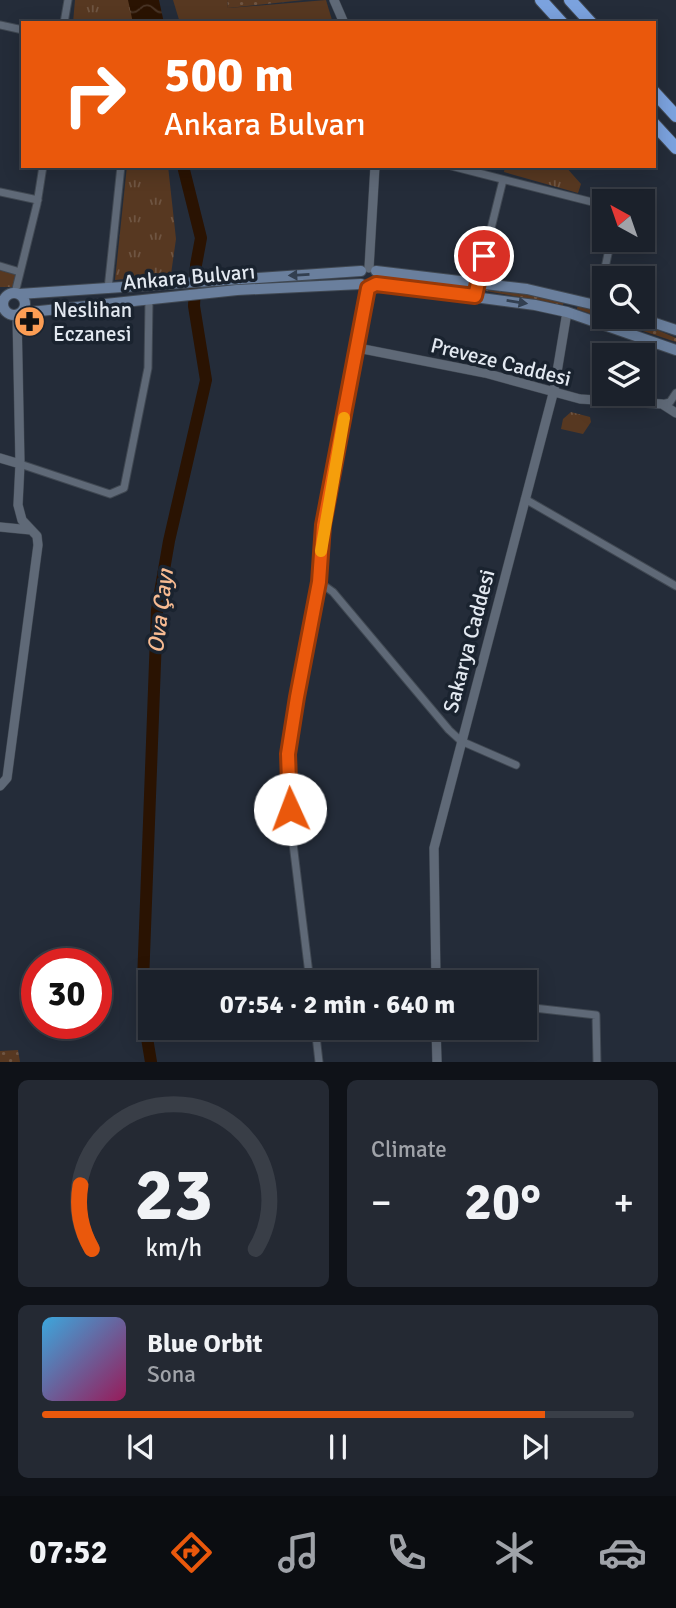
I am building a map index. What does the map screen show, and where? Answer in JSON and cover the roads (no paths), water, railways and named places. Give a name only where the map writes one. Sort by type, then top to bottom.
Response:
[{"type":"highway","points":[[541,0],[560,21]]},
{"type":"highway","points":[[570,0],[588,21]]},
{"type":"highway","points":[[656,94],[676,116]]},
{"type":"highway","points":[[656,126],[676,148]]},
{"type":"main road","name":"Ankara Bulvarı","points":[[11,313],[149,299],[237,284],[369,270],[478,281],[570,297],[592,304]]},
{"type":"main road","points":[[368,285],[369,270]]},
{"type":"main road","points":[[368,285],[369,270]]},
{"type":"main road","points":[[475,296],[478,281]]},
{"type":"main road","name":"Ankara Bulvarı","points":[[11,294],[164,284],[368,285],[475,296],[566,312],[676,350]]},
{"type":"main road","points":[[11,294],[25,303],[11,313],[3,303],[11,294]]},
{"type":"main road","points":[[566,312],[570,297]]},
{"type":"main road","points":[[655,323],[676,330]]},
{"type":"street","points":[[64,21],[68,0]]},
{"type":"street","points":[[334,0],[343,21]]},
{"type":"street","points":[[0,25],[21,30]]},
{"type":"street","points":[[11,294],[20,272],[38,200],[43,168]]},
{"type":"street","points":[[108,289],[121,168]]},
{"type":"street","points":[[369,270],[375,168]]},
{"type":"street","points":[[458,168],[592,202]]},
{"type":"street","points":[[478,281],[503,180]]},
{"type":"street","points":[[0,192],[38,200]]},
{"type":"street","points":[[0,267],[20,272]]},
{"type":"street","points":[[309,970],[291,827],[288,754],[319,582],[323,525],[368,285]]},
{"type":"street","points":[[0,457],[107,494],[116,494],[124,488],[148,368],[149,299]]},
{"type":"street","name":"Sakarya Caddesi","points":[[436,970],[433,859],[461,741],[554,390],[566,312]]},
{"type":"street","points":[[0,786],[7,778],[38,545],[37,536],[19,514],[20,464],[11,313]]},
{"type":"street","name":"Preveze Caddesi","points":[[358,348],[485,373],[592,401],[662,404]]},
{"type":"street","points":[[662,404],[670,402],[676,393]]},
{"type":"street","points":[[662,404],[676,413]]},
{"type":"street","points":[[525,499],[676,586]]},
{"type":"street","points":[[0,527],[31,530]]},
{"type":"street","points":[[319,582],[332,592],[461,741],[516,765]]},
{"type":"street","points":[[537,1008],[596,1015],[597,1062]]},
{"type":"street","points":[[316,1040],[319,1062]]},
{"type":"street","points":[[436,1040],[437,1062]]},
{"type":"water","points":[[128,0],[159,0],[164,21],[133,21]]},
{"type":"waterway","name":"Ova Çayı","points":[[151,1062],[142,1008],[157,610],[169,541],[206,380],[194,306],[196,265],[201,238],[184,168]]},
{"type":"place","name":"Neslihan Eczanesi","points":[[30,322]]}]
